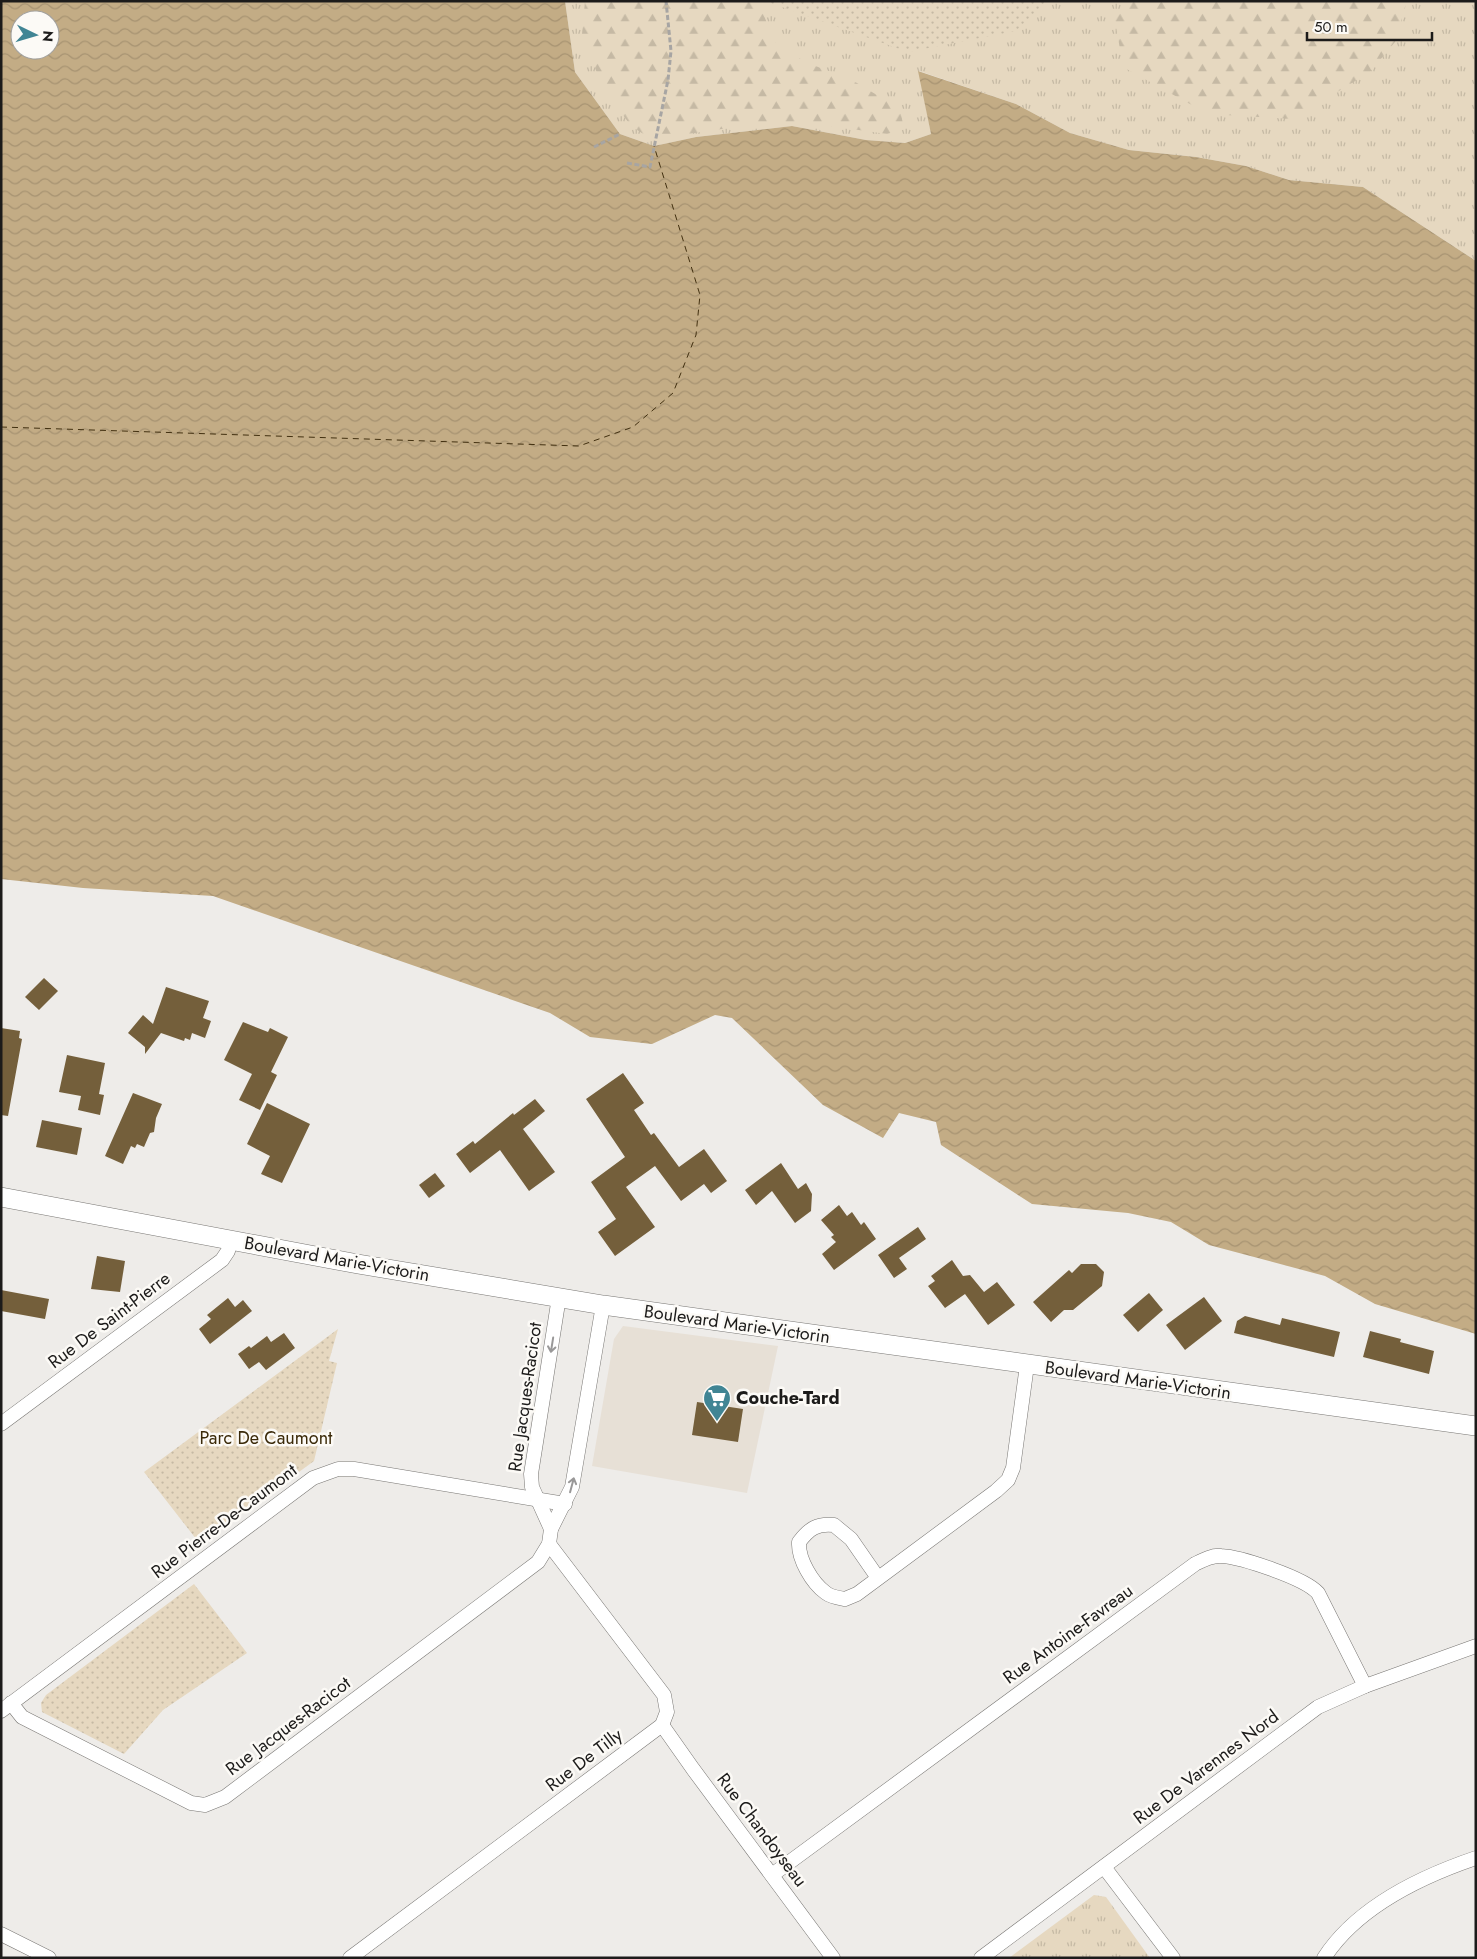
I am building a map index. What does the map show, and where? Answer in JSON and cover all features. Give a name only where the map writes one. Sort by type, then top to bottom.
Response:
[{"type":"street","name":"Boulevard Marie-Victorin","points":[[1,1197],[231,1240],[603,1305],[1476,1426]]},
{"type":"street","name":"Rue De Saint-Pierre","points":[[1,1424],[222,1260],[228,1252],[231,1240]]},
{"type":"street","name":"Rue Jacques-Racicot","points":[[550,1528],[532,1486],[531,1474],[559,1297]]},
{"type":"street","name":"Rue Jacques-Racicot","points":[[6,1707],[22,1717],[191,1803],[205,1805],[215,1802],[538,1562],[549,1544],[550,1528],[565,1504],[572,1487],[603,1305]]},
{"type":"street","points":[[878,1578],[851,1539],[834,1525],[815,1526],[806,1532],[799,1542],[798,1552],[800,1561],[825,1593],[845,1599],[857,1594],[1008,1480],[1013,1468],[1027,1365]]},
{"type":"street","name":"Rue Pierre-De-Caumont","points":[[6,1707],[313,1478],[322,1474],[354,1469],[565,1504]]},
{"type":"street","points":[[549,1544],[664,1695],[667,1712],[662,1724]]},
{"type":"street","name":"Rue Antoine-Favreau","points":[[772,1876],[1195,1564],[1210,1557],[1230,1557],[1291,1576],[1313,1587],[1318,1593],[1365,1686]]},
{"type":"street","name":"Rue De Varennes Nord","points":[[981,1958],[1318,1707],[1365,1686],[1476,1646]]},
{"type":"street","name":"Rue Chandoyseau","points":[[662,1724],[693,1769],[833,1958]]},
{"type":"street","name":"Rue De Tilly","points":[[350,1958],[662,1724]]},
{"type":"street","points":[[1324,1958],[1343,1934],[1379,1905],[1416,1882],[1476,1858]]},
{"type":"street","points":[[1104,1867],[1173,1958]]},
{"type":"street","points":[[1,1934],[49,1958]]},
{"type":"path","points":[[627,163],[650,167],[668,80],[671,51],[666,1]]},
{"type":"path","points":[[594,148],[620,134]]},
{"type":"shaded area","points":[[623,1326],[778,1346],[747,1493],[592,1466],[614,1339]]},
{"type":"green space","points":[[565,1],[1476,1],[1476,261],[1363,187],[1289,180],[1246,166],[1196,157],[1129,150],[1070,133],[1016,104],[919,71],[931,134],[905,143],[866,140],[792,126],[696,137],[654,146],[620,134],[575,72]]},
{"type":"green space","points":[[585,1],[764,1],[763,11],[772,40],[805,62],[852,80],[900,109],[904,129],[887,134],[809,123],[762,123],[688,134],[648,137],[631,126],[602,86],[582,34]]},
{"type":"green space","points":[[765,1],[1047,1],[1016,31],[908,52]]},
{"type":"green space","points":[[1129,1],[1407,1],[1395,42],[1370,72],[1293,119],[1208,114],[1123,67],[1115,20]]},
{"type":"green space","name":"Parc De Caumont","points":[[338,1329],[329,1361],[337,1363],[314,1461],[200,1544],[144,1472]]},
{"type":"green space","points":[[194,1584],[247,1653],[163,1710],[124,1754],[42,1712],[41,1703],[46,1695]]},
{"type":"green space","points":[[1094,1895],[1106,1897],[1150,1958],[1009,1958]]},
{"type":"water","points":[[1,1],[565,1],[575,72],[620,134],[654,146],[696,137],[792,126],[866,140],[905,143],[931,134],[918,71],[1016,104],[1070,133],[1129,150],[1196,157],[1246,166],[1289,180],[1363,187],[1476,261],[1476,1334],[1375,1304],[1325,1276],[1209,1245],[1171,1222],[1128,1213],[1032,1204],[941,1145],[936,1122],[899,1113],[883,1138],[823,1105],[732,1018],[715,1015],[652,1044],[590,1037],[550,1013],[213,896],[83,888],[1,879]]},
{"type":"building","points":[[44,978],[58,991],[39,1010],[25,997]]},
{"type":"building","points":[[166,987],[209,1001],[203,1018],[211,1021],[205,1038],[192,1033],[190,1040],[185,1038],[184,1041],[161,1033],[145,1054],[145,1047],[128,1033],[143,1015],[153,1024]]},
{"type":"building","points":[[243,1022],[268,1032],[270,1028],[288,1037],[271,1072],[277,1075],[260,1110],[239,1100],[252,1074],[224,1060]]},
{"type":"building","points":[[1,1028],[20,1031],[19,1038],[22,1039],[8,1116],[1,1115]]},
{"type":"building","points":[[67,1055],[105,1063],[99,1094],[104,1095],[100,1115],[78,1110],[81,1096],[59,1092]]},
{"type":"building","points":[[623,1073],[644,1103],[634,1110],[651,1135],[654,1133],[679,1167],[704,1149],[727,1181],[711,1193],[704,1184],[681,1201],[655,1166],[626,1187],[655,1227],[615,1256],[598,1232],[616,1219],[591,1182],[625,1157],[586,1099]]},
{"type":"building","points":[[133,1093],[162,1104],[156,1118],[154,1132],[150,1133],[144,1147],[137,1144],[135,1148],[131,1146],[123,1164],[105,1156]]},
{"type":"building","points":[[535,1099],[545,1111],[523,1129],[555,1172],[529,1191],[500,1150],[470,1173],[456,1154],[473,1141],[475,1144],[513,1113],[514,1115]]},
{"type":"building","points":[[267,1103],[310,1124],[282,1183],[261,1174],[270,1156],[247,1144]]},
{"type":"building","points":[[42,1120],[82,1128],[77,1155],[36,1147]]},
{"type":"building","points":[[781,1163],[798,1189],[806,1183],[812,1194],[811,1211],[795,1223],[772,1191],[756,1205],[745,1190]]},
{"type":"building","points":[[435,1173],[445,1186],[429,1198],[419,1185]]},
{"type":"building","points":[[839,1205],[847,1216],[852,1212],[861,1225],[864,1222],[876,1239],[834,1270],[822,1254],[836,1242],[831,1237],[834,1235],[821,1220]]},
{"type":"building","points":[[918,1227],[926,1239],[899,1258],[907,1269],[894,1278],[878,1255]]},
{"type":"building","points":[[97,1256],[125,1261],[120,1292],[91,1289]]},
{"type":"building","points":[[952,1260],[963,1276],[970,1275],[984,1292],[997,1282],[1015,1305],[988,1325],[965,1294],[945,1308],[928,1286],[935,1281],[931,1276]]},
{"type":"building","points":[[1081,1264],[1096,1264],[1104,1272],[1102,1286],[1073,1310],[1064,1310],[1051,1322],[1033,1302],[1069,1270],[1072,1273]]},
{"type":"building","points":[[1,1290],[49,1299],[45,1319],[1,1311]]},
{"type":"building","points":[[1149,1293],[1163,1310],[1138,1332],[1123,1315]]},
{"type":"building","points":[[1204,1297],[1222,1321],[1185,1350],[1166,1325]]},
{"type":"building","points":[[228,1298],[235,1307],[243,1300],[252,1311],[210,1344],[199,1329],[211,1319],[207,1315]]},
{"type":"building","points":[[1245,1316],[1280,1325],[1282,1318],[1340,1332],[1334,1357],[1234,1333],[1237,1321]]},
{"type":"building","points":[[1370,1331],[1401,1339],[1400,1342],[1434,1351],[1429,1374],[1363,1357]]},
{"type":"building","points":[[284,1333],[295,1348],[266,1370],[259,1362],[249,1369],[238,1354],[249,1346],[251,1348],[267,1336],[271,1342]]},
{"type":"building","name":"Couche-Tard","points":[[697,1402],[743,1409],[738,1442],[692,1435]]},
{"type":"ferry route","points":[[1,427],[579,446],[633,427],[673,393],[696,335],[700,295],[654,146]]},
{"type":"place","name":"Couche-Tard","points":[[717,1422]]}]
